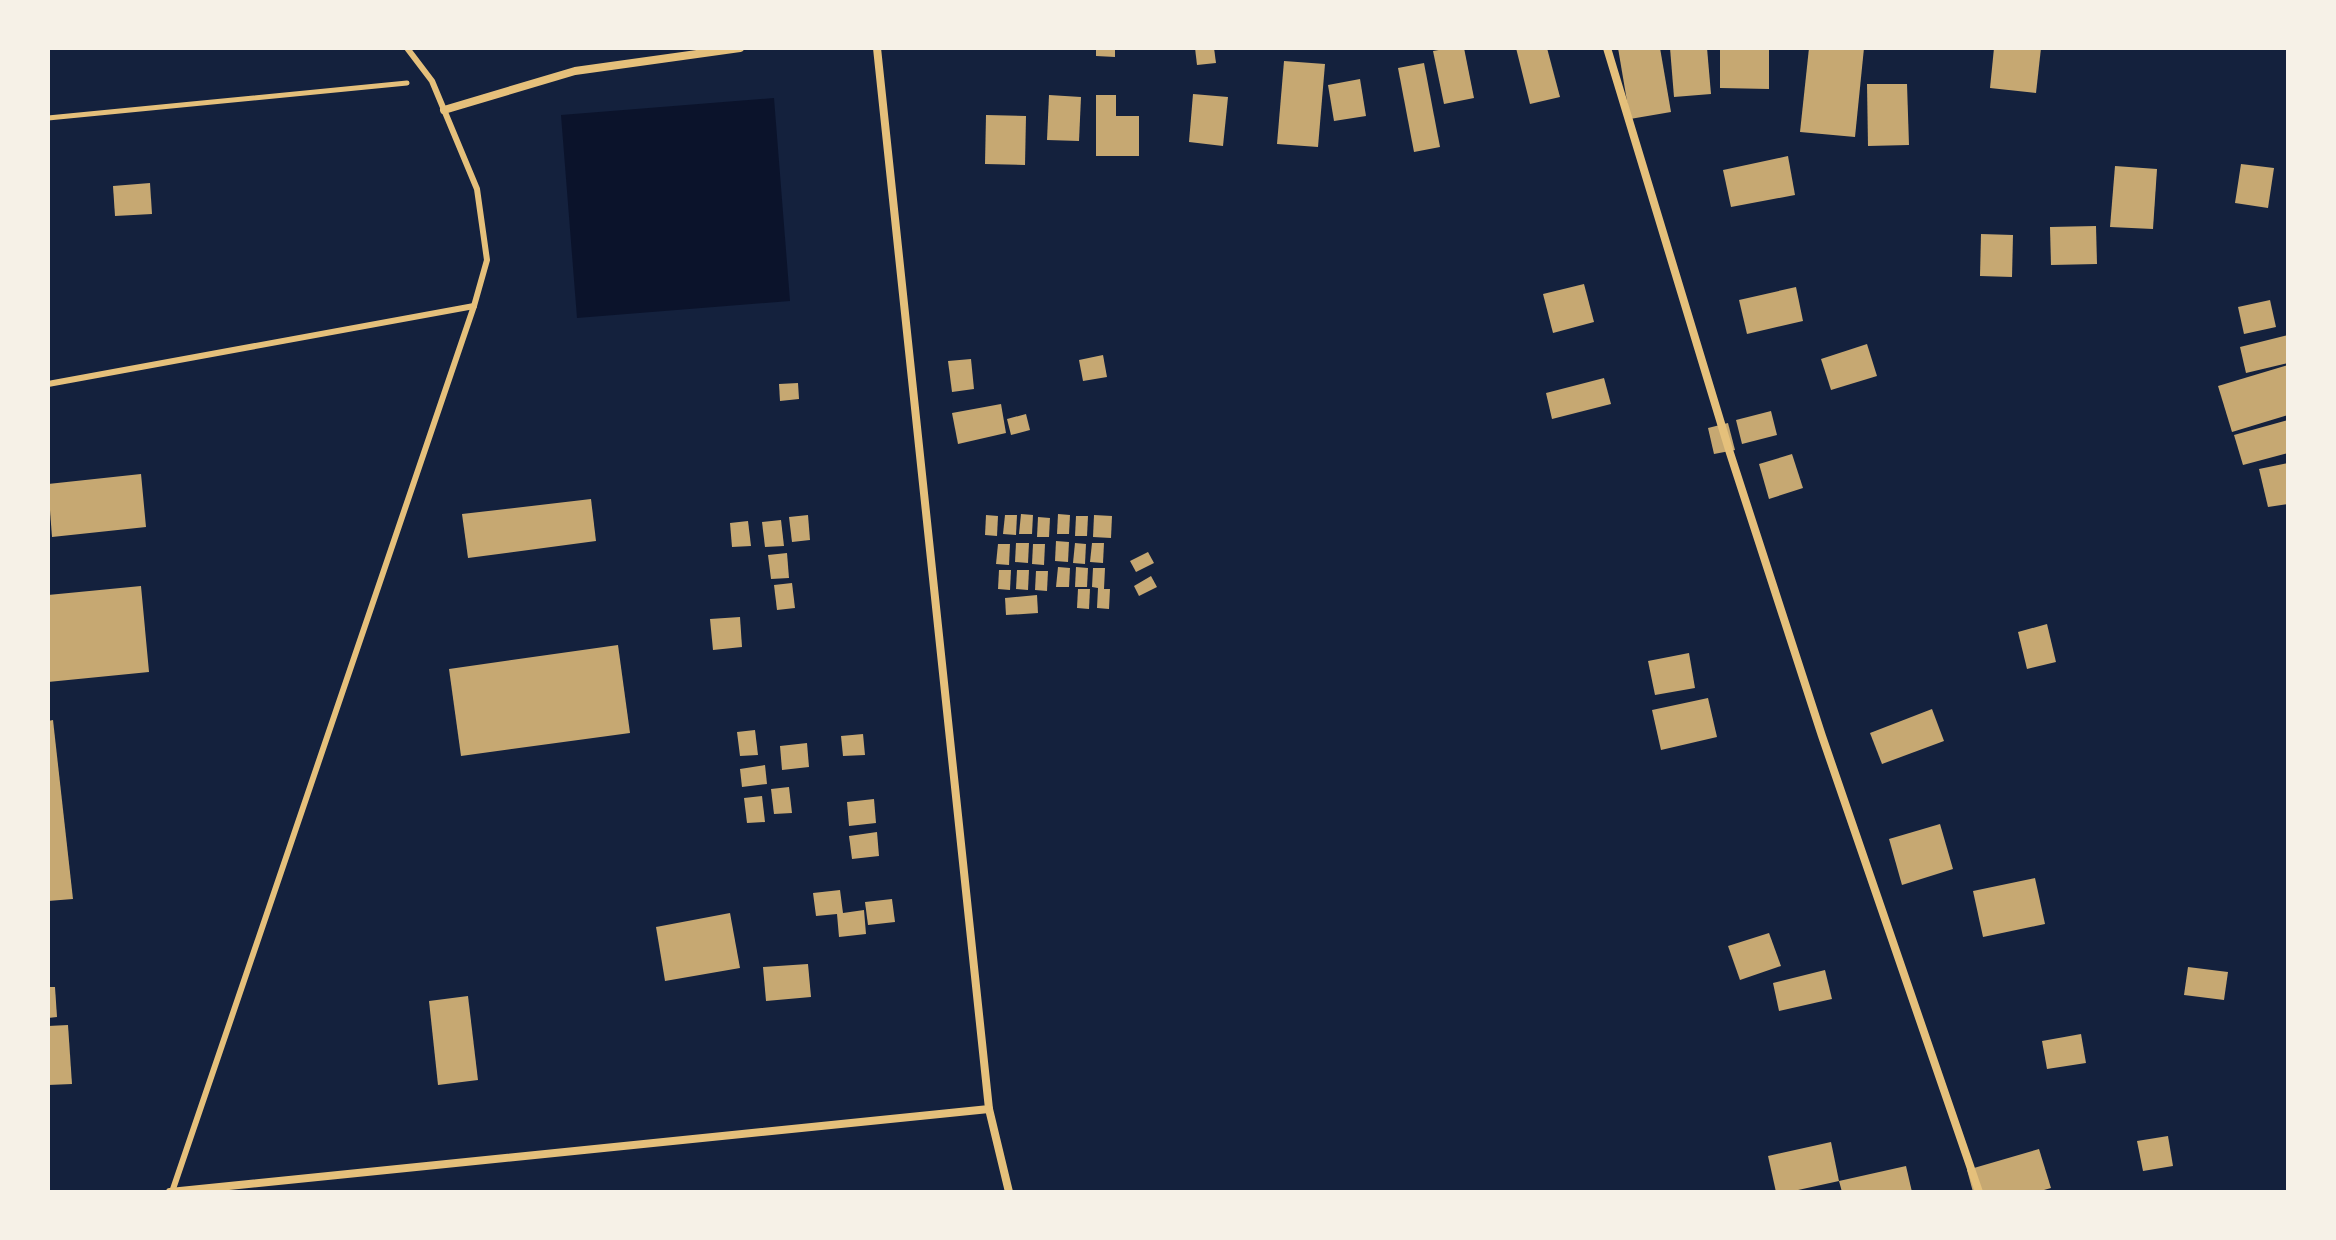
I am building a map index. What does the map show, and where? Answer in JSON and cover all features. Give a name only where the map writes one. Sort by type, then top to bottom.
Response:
[{"type":"street","points":[[444,110],[575,71],[740,48]]},
{"type":"street","points":[[877,48],[989,1109],[1009,1192]]},
{"type":"street","points":[[1607,48],[1740,482],[1822,736],[1979,1192]]},
{"type":"street","points":[[171,1192],[232,1190],[989,1109]]},
{"type":"lane","points":[[171,1192],[474,306],[487,260],[477,189],[432,81],[407,48]]},
{"type":"lane","points":[[48,384],[474,306]]},
{"type":"path","points":[[48,118],[432,81]]},
{"type":"water","points":[[774,98],[790,301],[577,318],[561,115]]},
{"type":"building","points":[[1096,48],[1115,48],[1115,57],[1096,56]]},
{"type":"building","points":[[1195,48],[1214,48],[1216,63],[1197,65]]},
{"type":"building","points":[[1464,48],[1474,98],[1444,104],[1433,51]]},
{"type":"building","points":[[1516,48],[1547,48],[1560,97],[1530,104]]},
{"type":"building","points":[[1618,48],[1660,48],[1671,112],[1630,119]]},
{"type":"building","points":[[1670,48],[1707,48],[1711,94],[1674,97]]},
{"type":"building","points":[[1720,48],[1769,48],[1769,89],[1720,88]]},
{"type":"building","points":[[1809,48],[1864,48],[1855,137],[1800,132]]},
{"type":"building","points":[[1994,48],[2041,48],[2036,93],[1990,88]]},
{"type":"building","points":[[1284,61],[1325,64],[1318,147],[1277,144]]},
{"type":"building","points":[[1424,63],[1440,147],[1414,152],[1398,68]]},
{"type":"building","points":[[1360,79],[1366,116],[1334,121],[1328,85]]},
{"type":"building","points":[[1867,84],[1907,84],[1909,145],[1868,146]]},
{"type":"building","points":[[1193,94],[1228,97],[1223,146],[1189,142]]},
{"type":"building","points":[[1049,95],[1081,97],[1079,141],[1047,140]]},
{"type":"building","points":[[1096,95],[1116,95],[1116,116],[1139,116],[1139,156],[1096,156]]},
{"type":"building","points":[[986,115],[1026,116],[1025,165],[985,164]]},
{"type":"building","points":[[1788,156],[1795,195],[1731,207],[1723,170]]},
{"type":"building","points":[[2241,164],[2274,168],[2268,208],[2235,203]]},
{"type":"building","points":[[2115,166],[2157,169],[2153,229],[2110,227]]},
{"type":"building","points":[[150,183],[152,214],[115,216],[113,186]]},
{"type":"building","points":[[2096,226],[2097,264],[2051,265],[2050,227]]},
{"type":"building","points":[[1981,234],[2013,235],[2012,277],[1980,276]]},
{"type":"building","points":[[1584,284],[1594,322],[1553,333],[1543,294]]},
{"type":"building","points":[[1796,287],[1803,321],[1747,334],[1739,300]]},
{"type":"building","points":[[2270,300],[2276,327],[2244,334],[2238,307]]},
{"type":"building","points":[[2288,335],[2288,363],[2246,373],[2240,347]]},
{"type":"building","points":[[1867,344],[1877,376],[1831,390],[1821,359]]},
{"type":"building","points":[[1103,355],[1107,377],[1083,381],[1079,360]]},
{"type":"building","points":[[971,359],[974,389],[952,392],[948,361]]},
{"type":"building","points":[[2288,365],[2288,415],[2232,432],[2218,386]]},
{"type":"building","points":[[1604,378],[1611,404],[1552,419],[1546,393]]},
{"type":"building","points":[[798,383],[799,399],[780,401],[779,384]]},
{"type":"building","points":[[1001,404],[1006,433],[958,444],[952,413]]},
{"type":"building","points":[[1771,411],[1777,435],[1742,444],[1736,420]]},
{"type":"building","points":[[1026,414],[1030,430],[1011,435],[1007,419]]},
{"type":"building","points":[[2288,420],[2288,453],[2243,465],[2234,435]]},
{"type":"building","points":[[1728,423],[1735,450],[1714,454],[1708,428]]},
{"type":"building","points":[[1792,454],[1803,488],[1769,499],[1759,464]]},
{"type":"building","points":[[2288,463],[2288,504],[2268,507],[2259,469]]},
{"type":"building","points":[[141,474],[146,527],[52,537],[48,484]]},
{"type":"building","points":[[591,499],[596,541],[468,558],[462,514]]},
{"type":"building","points":[[1021,514],[1033,515],[1032,534],[1019,534]]},
{"type":"building","points":[[1058,514],[1070,515],[1069,534],[1057,534]]},
{"type":"building","points":[[808,515],[810,540],[792,542],[789,517]]},
{"type":"building","points":[[986,515],[998,516],[997,536],[985,535]]},
{"type":"building","points":[[1005,515],[1017,515],[1016,535],[1003,534]]},
{"type":"building","points":[[1094,515],[1112,516],[1111,538],[1093,537]]},
{"type":"building","points":[[1076,516],[1088,516],[1087,536],[1075,536]]},
{"type":"building","points":[[1038,517],[1050,518],[1049,537],[1037,537]]},
{"type":"building","points":[[781,520],[784,546],[765,547],[762,522]]},
{"type":"building","points":[[748,521],[751,546],[732,547],[730,523]]},
{"type":"building","points":[[1056,541],[1069,542],[1068,562],[1055,561]]},
{"type":"building","points":[[1016,543],[1029,543],[1028,563],[1015,562]]},
{"type":"building","points":[[1075,543],[1086,544],[1085,564],[1073,563]]},
{"type":"building","points":[[1092,543],[1104,543],[1103,563],[1090,562]]},
{"type":"building","points":[[998,544],[1010,544],[1009,565],[996,564]]},
{"type":"building","points":[[1033,544],[1045,544],[1044,565],[1032,564]]},
{"type":"building","points":[[1148,552],[1154,563],[1136,572],[1130,561]]},
{"type":"building","points":[[787,553],[789,578],[771,579],[768,555]]},
{"type":"building","points":[[1058,567],[1070,568],[1069,587],[1056,587]]},
{"type":"building","points":[[1076,567],[1088,568],[1087,587],[1075,587]]},
{"type":"building","points":[[1093,568],[1105,568],[1104,589],[1110,589],[1109,609],[1097,608],[1098,588],[1092,587]]},
{"type":"building","points":[[999,570],[1011,570],[1010,590],[998,589]]},
{"type":"building","points":[[1017,570],[1029,570],[1028,590],[1016,589]]},
{"type":"building","points":[[1036,571],[1048,571],[1047,591],[1035,590]]},
{"type":"building","points":[[1151,576],[1157,587],[1139,596],[1134,586]]},
{"type":"building","points":[[792,583],[795,608],[777,610],[774,585]]},
{"type":"building","points":[[141,586],[149,672],[48,682],[48,595]]},
{"type":"building","points":[[1078,589],[1090,589],[1089,609],[1077,608]]},
{"type":"building","points":[[1037,595],[1038,613],[1006,615],[1005,598]]},
{"type":"building","points":[[740,617],[742,647],[713,650],[710,619]]},
{"type":"building","points":[[2047,624],[2056,662],[2027,669],[2018,632]]},
{"type":"building","points":[[618,645],[630,733],[461,756],[449,669]]},
{"type":"building","points":[[1689,653],[1695,688],[1655,695],[1648,661]]},
{"type":"building","points":[[1708,698],[1717,737],[1661,750],[1652,710]]},
{"type":"building","points":[[1932,709],[1944,741],[1882,764],[1870,733]]},
{"type":"building","points":[[53,720],[73,899],[48,901],[48,721]]},
{"type":"building","points":[[755,730],[758,755],[740,756],[737,732]]},
{"type":"building","points":[[863,734],[865,755],[843,756],[841,736]]},
{"type":"building","points":[[807,743],[809,767],[782,770],[780,746]]},
{"type":"building","points":[[765,765],[767,784],[742,787],[740,769]]},
{"type":"building","points":[[789,787],[792,813],[774,814],[771,789]]},
{"type":"building","points":[[762,796],[765,822],[747,823],[744,798]]},
{"type":"building","points":[[874,799],[876,823],[849,826],[847,802]]},
{"type":"building","points":[[1940,824],[1953,869],[1902,885],[1889,839]]},
{"type":"building","points":[[877,832],[879,856],[852,859],[849,836]]},
{"type":"building","points":[[2035,878],[2045,924],[1983,937],[1973,891]]},
{"type":"building","points":[[840,890],[843,913],[864,910],[866,934],[839,937],[837,914],[816,916],[813,893]]},
{"type":"building","points":[[892,899],[895,922],[868,925],[865,902]]},
{"type":"building","points":[[730,913],[740,968],[665,981],[656,927]]},
{"type":"building","points":[[1769,933],[1781,966],[1740,980],[1728,946]]},
{"type":"building","points":[[808,964],[811,997],[766,1001],[763,967]]},
{"type":"building","points":[[2188,967],[2228,972],[2224,1000],[2184,995]]},
{"type":"building","points":[[1825,970],[1832,999],[1779,1011],[1773,983]]},
{"type":"building","points":[[48,987],[55,987],[57,1017],[48,1018]]},
{"type":"building","points":[[468,996],[478,1080],[438,1085],[429,1001]]},
{"type":"building","points":[[68,1025],[72,1084],[48,1085],[48,1026]]},
{"type":"building","points":[[2081,1034],[2086,1063],[2047,1069],[2042,1041]]},
{"type":"building","points":[[2168,1136],[2173,1166],[2143,1171],[2137,1141]]},
{"type":"building","points":[[1831,1142],[1839,1181],[1776,1192],[1768,1156]]},
{"type":"building","points":[[2039,1149],[2051,1188],[2037,1192],[1973,1192],[1967,1170]]},
{"type":"building","points":[[1906,1166],[1912,1192],[1842,1192],[1839,1181]]}]
